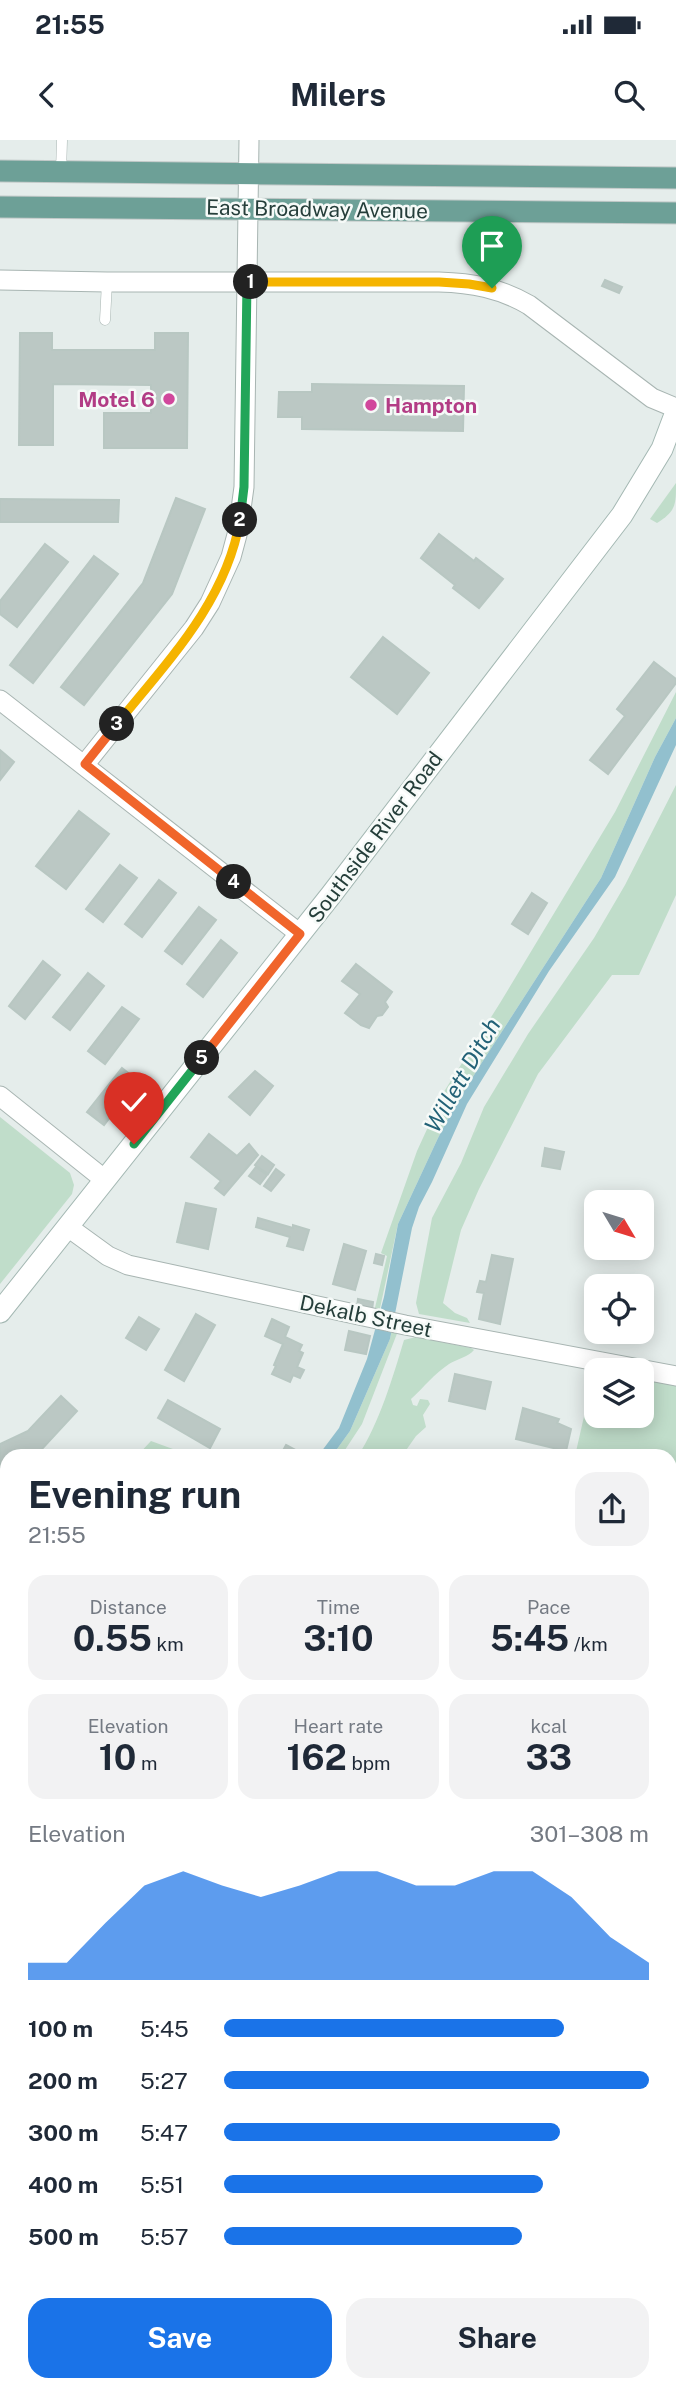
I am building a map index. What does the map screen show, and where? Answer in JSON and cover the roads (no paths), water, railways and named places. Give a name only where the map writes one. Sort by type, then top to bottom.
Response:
[{"type":"main road","name":"East Broadway Avenue","points":[[0,171],[676,177]]},
{"type":"main road","name":"East Broadway Avenue","points":[[0,207],[676,214]]},
{"type":"main road","name":"Southside River Road","points":[[0,1312],[300,934],[622,515],[657,459],[676,410]]},
{"type":"street","points":[[85,764],[194,628],[210,603],[238,531],[244,487],[249,140]]},
{"type":"street","points":[[0,280],[439,282],[492,288],[529,305],[652,398],[676,410]]},
{"type":"street","points":[[0,699],[300,934]]},
{"type":"street","points":[[0,1096],[105,1180]]},
{"type":"street","name":"Dekalb Street","points":[[68,1227],[108,1256],[128,1265],[400,1324],[676,1376]]},
{"type":"lane","points":[[61,172],[62,140]]},
{"type":"lane","points":[[104,320],[107,282]]},
{"type":"water","points":[[676,718],[676,745],[615,877],[549,971],[467,1104],[419,1207],[412,1228],[390,1339],[350,1431],[337,1449],[323,1449],[339,1428],[367,1359],[384,1297],[398,1224],[438,1138],[479,1067],[601,878],[655,757]]},
{"type":"place","name":"Motel 6","points":[[169,399]]},
{"type":"place","name":"Hampton","points":[[371,405]]},
{"type":"water label","name":"Willett Ditch","points":[[462,1075]]}]
